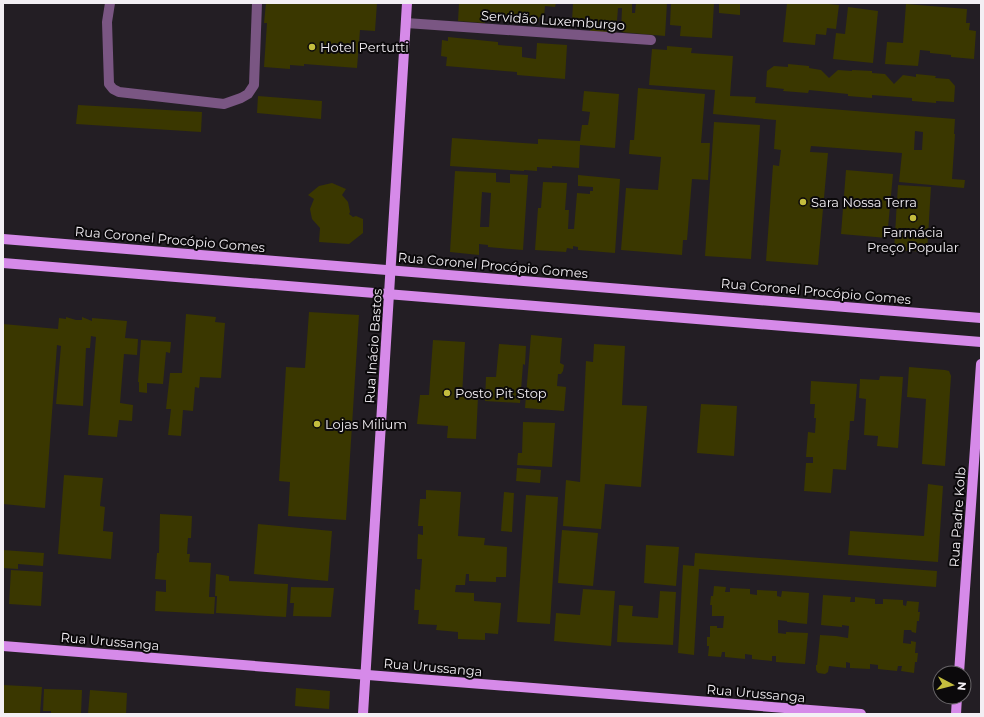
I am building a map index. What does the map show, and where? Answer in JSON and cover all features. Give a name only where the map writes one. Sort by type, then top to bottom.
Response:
[{"type":"main road","name":"Rua Inácio Bastos","points":[[363,714],[407,3]]},
{"type":"main road","name":"Rua Coronel Procópio Gomes","points":[[3,239],[981,318]]},
{"type":"main road","points":[[3,263],[981,342]]},
{"type":"main road","name":"Rua Padre Kolb","points":[[960,665],[981,364]]},
{"type":"main road","name":"Rua Urussanga","points":[[3,646],[862,714]]},
{"type":"street","points":[[110,3],[107,22],[109,84],[113,88],[119,92],[224,104],[248,94],[254,84],[257,3]]},
{"type":"street","name":"Servidão Luxemburgo","points":[[406,23],[651,40]]},
{"type":"building","points":[[266,3],[377,3],[375,31],[360,30],[357,68],[304,64],[304,66],[290,65],[290,69],[264,67],[267,23],[264,23]]},
{"type":"building","points":[[459,3],[556,3],[555,7],[545,6],[544,17],[539,17],[539,22],[514,20],[514,18],[485,16],[485,23],[458,21]]},
{"type":"building","points":[[573,3],[632,3],[632,13],[635,13],[636,3],[667,3],[665,36],[621,32],[622,8],[618,8],[616,34],[590,32],[590,24],[572,22]]},
{"type":"building","points":[[671,3],[714,3],[712,38],[680,36],[681,26],[670,25]]},
{"type":"building","points":[[719,3],[740,3],[740,15],[719,13]]},
{"type":"building","points":[[787,3],[819,3],[839,5],[836,29],[827,28],[826,35],[816,34],[815,45],[783,42]]},
{"type":"building","points":[[906,4],[967,9],[966,23],[970,23],[969,30],[976,31],[974,59],[951,57],[951,55],[930,53],[930,51],[920,50],[918,66],[885,64],[887,42],[903,43]]},
{"type":"building","points":[[848,7],[878,11],[873,63],[833,59],[836,33],[845,34]]},
{"type":"building","points":[[448,37],[498,42],[498,45],[522,47],[522,57],[536,59],[537,43],[567,45],[565,79],[517,75],[517,72],[446,66],[447,57],[441,56],[442,40],[448,41]]},
{"type":"building","points":[[667,46],[692,48],[691,53],[733,56],[730,96],[756,97],[755,103],[955,119],[952,179],[965,180],[964,188],[899,182],[902,153],[811,146],[810,152],[828,153],[818,265],[766,261],[773,165],[779,166],[781,150],[774,149],[776,120],[713,114],[715,90],[649,85],[652,49],[667,50]],"holes":[[[915,131],[923,132],[922,150],[914,150]]]},
{"type":"building","points":[[788,64],[809,66],[809,68],[821,70],[829,78],[838,70],[872,71],[872,73],[885,74],[894,84],[903,75],[916,77],[916,74],[936,76],[935,78],[949,79],[955,86],[954,102],[936,101],[936,103],[912,101],[912,98],[872,95],[872,98],[809,90],[808,93],[783,91],[784,89],[766,87],[767,71],[774,66],[788,67]]},
{"type":"building","points":[[638,88],[705,94],[701,143],[710,143],[708,180],[692,179],[687,240],[683,240],[682,255],[621,250],[626,188],[658,190],[661,157],[629,154],[630,140],[634,140]]},
{"type":"building","points":[[584,91],[619,94],[615,148],[580,145],[579,168],[552,166],[552,168],[537,167],[537,171],[524,171],[450,166],[452,138],[538,144],[538,139],[580,141],[582,125],[588,125],[590,112],[582,111]]},
{"type":"building","points":[[258,96],[322,101],[321,119],[257,113]]},
{"type":"building","points":[[78,105],[202,112],[201,132],[76,124]]},
{"type":"building","points":[[714,122],[760,125],[751,259],[705,256]]},
{"type":"building","points":[[846,170],[893,174],[887,238],[841,234]]},
{"type":"building","points":[[455,171],[496,173],[496,182],[510,183],[510,174],[528,175],[523,250],[488,247],[488,245],[479,244],[479,255],[450,252]],"holes":[[[482,192],[491,193],[489,227],[480,227]]]},
{"type":"building","points":[[578,175],[620,179],[615,253],[578,250],[578,247],[573,246],[573,249],[567,248],[566,252],[535,250],[538,208],[541,208],[543,182],[567,183],[565,210],[569,210],[568,229],[574,229],[577,193],[590,194],[590,191],[593,191],[593,187],[578,186]]},
{"type":"building","points":[[332,183],[346,189],[342,195],[348,202],[349,214],[353,217],[356,216],[363,219],[363,233],[349,244],[319,242],[320,228],[312,219],[310,209],[314,199],[308,195],[319,186]]},
{"type":"building","name":"Farmácia Preço Popular","points":[[898,185],[931,187],[927,252],[894,250]]},
{"type":"building","name":"Lojas Milium","points":[[309,312],[359,315],[346,520],[288,516],[290,482],[279,481],[286,367],[305,368]]},
{"type":"building","points":[[186,314],[216,317],[215,322],[225,323],[221,378],[200,377],[199,388],[195,387],[193,411],[183,410],[181,436],[168,435],[171,409],[166,409],[170,373],[182,373]]},
{"type":"building","points":[[66,317],[76,320],[82,320],[82,317],[92,321],[92,318],[127,321],[125,338],[138,339],[137,355],[124,354],[120,403],[133,405],[132,421],[119,420],[117,437],[88,435],[96,337],[91,336],[90,348],[86,348],[83,406],[56,404],[61,346],[57,345],[45,508],[3,504],[3,324],[58,329],[59,318],[66,319]]},
{"type":"building","points":[[531,335],[562,338],[560,363],[564,365],[561,374],[558,374],[557,386],[566,387],[564,411],[525,408]]},
{"type":"building","points":[[141,340],[171,342],[170,353],[166,352],[163,384],[147,383],[147,393],[139,392],[138,382]]},
{"type":"building","points":[[433,340],[465,342],[462,396],[478,397],[476,439],[447,438],[448,426],[417,424],[420,395],[429,395]]},
{"type":"building","points":[[499,344],[526,346],[520,403],[485,401],[486,377],[496,377]]},
{"type":"building","points":[[594,344],[625,346],[622,405],[647,406],[641,487],[605,484],[601,529],[563,526],[566,480],[580,482],[586,361],[593,362]]},
{"type":"building","points":[[909,367],[945,370],[949,371],[951,376],[945,466],[922,464],[926,399],[907,397]]},
{"type":"building","points":[[880,376],[903,377],[898,448],[877,446],[878,436],[864,435],[866,399],[859,398],[860,379],[879,380]]},
{"type":"building","points":[[811,381],[857,384],[854,421],[850,421],[846,470],[833,469],[831,493],[804,491],[806,463],[813,463],[813,457],[806,457],[808,432],[815,433],[816,418],[814,418],[815,404],[810,404]]},
{"type":"building","points":[[701,404],[737,406],[734,456],[697,453]]},
{"type":"building","points":[[523,422],[555,423],[552,467],[517,465],[518,453],[522,453]]},
{"type":"building","points":[[517,468],[541,470],[540,483],[516,481]]},
{"type":"building","points":[[64,475],[103,478],[100,506],[105,507],[103,531],[113,532],[111,559],[58,554]]},
{"type":"building","points":[[928,484],[943,486],[938,562],[848,555],[850,531],[924,536]]},
{"type":"building","points":[[426,490],[461,492],[458,536],[485,538],[484,545],[507,547],[506,577],[496,577],[496,582],[469,581],[469,574],[466,574],[465,585],[456,585],[455,592],[474,593],[474,601],[501,603],[498,634],[485,633],[485,640],[458,639],[458,632],[436,630],[437,625],[418,624],[419,610],[414,610],[415,589],[420,590],[422,559],[417,559],[418,534],[423,535],[423,526],[418,526],[420,499],[426,499]]},
{"type":"building","points":[[504,492],[514,493],[512,532],[501,531]]},
{"type":"building","points":[[526,495],[558,497],[550,624],[517,622]]},
{"type":"building","points":[[160,514],[192,516],[191,538],[188,538],[187,554],[190,554],[189,562],[211,563],[209,597],[215,597],[214,614],[155,611],[156,591],[166,592],[166,580],[155,579],[157,553],[159,553]]},
{"type":"building","points":[[258,524],[332,531],[328,581],[254,574]]},
{"type":"building","points":[[562,530],[598,533],[593,586],[558,583]]},
{"type":"building","points":[[646,545],[679,547],[676,586],[644,583]]},
{"type":"building","points":[[3,550],[44,553],[43,566],[18,564],[18,569],[3,568]]},
{"type":"building","points":[[695,553],[937,571],[936,587],[699,569],[694,655],[678,653],[683,565],[694,566]]},
{"type":"building","points":[[11,570],[43,572],[41,606],[9,604]]},
{"type":"building","points":[[216,574],[229,576],[229,581],[288,584],[286,617],[216,613]]},
{"type":"building","points":[[714,586],[726,587],[725,592],[730,592],[730,588],[750,589],[750,594],[757,595],[757,590],[777,591],[777,596],[781,597],[782,591],[809,593],[807,624],[778,620],[778,633],[808,633],[805,664],[776,662],[776,656],[772,656],[772,661],[752,659],[752,655],[745,654],[745,659],[725,657],[725,652],[722,652],[721,657],[708,656],[709,646],[707,646],[707,637],[710,637],[710,626],[723,628],[724,616],[712,616],[712,605],[710,605]]},
{"type":"building","points":[[291,587],[334,588],[331,617],[293,616],[294,603],[290,603]]},
{"type":"building","points":[[583,589],[615,591],[611,646],[554,641],[556,613],[580,615]]},
{"type":"building","points":[[660,591],[676,592],[673,645],[617,642],[619,605],[633,606],[632,616],[658,618]]},
{"type":"building","points":[[823,595],[851,597],[850,602],[855,602],[855,597],[875,599],[875,604],[883,604],[883,599],[903,600],[903,605],[906,606],[907,601],[919,602],[918,612],[920,612],[919,621],[917,621],[916,633],[912,632],[911,630],[904,630],[903,643],[911,644],[911,641],[916,642],[915,653],[918,653],[914,673],[901,671],[902,666],[898,666],[897,671],[878,669],[878,665],[870,664],[870,669],[850,668],[850,663],[846,662],[846,668],[829,666],[828,672],[825,674],[818,673],[816,670],[816,665],[820,635],[848,638],[849,626],[842,625],[842,627],[821,625]]},
{"type":"building","points":[[3,685],[42,687],[40,714],[3,714]]},
{"type":"building","points":[[296,688],[330,691],[329,709],[295,706]]},
{"type":"building","points":[[44,689],[82,690],[81,714],[51,714],[51,711],[43,711]]},
{"type":"building","points":[[90,690],[127,693],[126,714],[88,714]]},
{"type":"place","name":"Hotel Pertutti","points":[[312,47]]},
{"type":"place","name":"Sara Nossa Terra","points":[[803,202]]},
{"type":"place","name":"Farmácia Preço Popular","points":[[913,218]]},
{"type":"place","name":"Posto Pit Stop","points":[[447,393]]},
{"type":"place","name":"Lojas Milium","points":[[317,424]]}]
